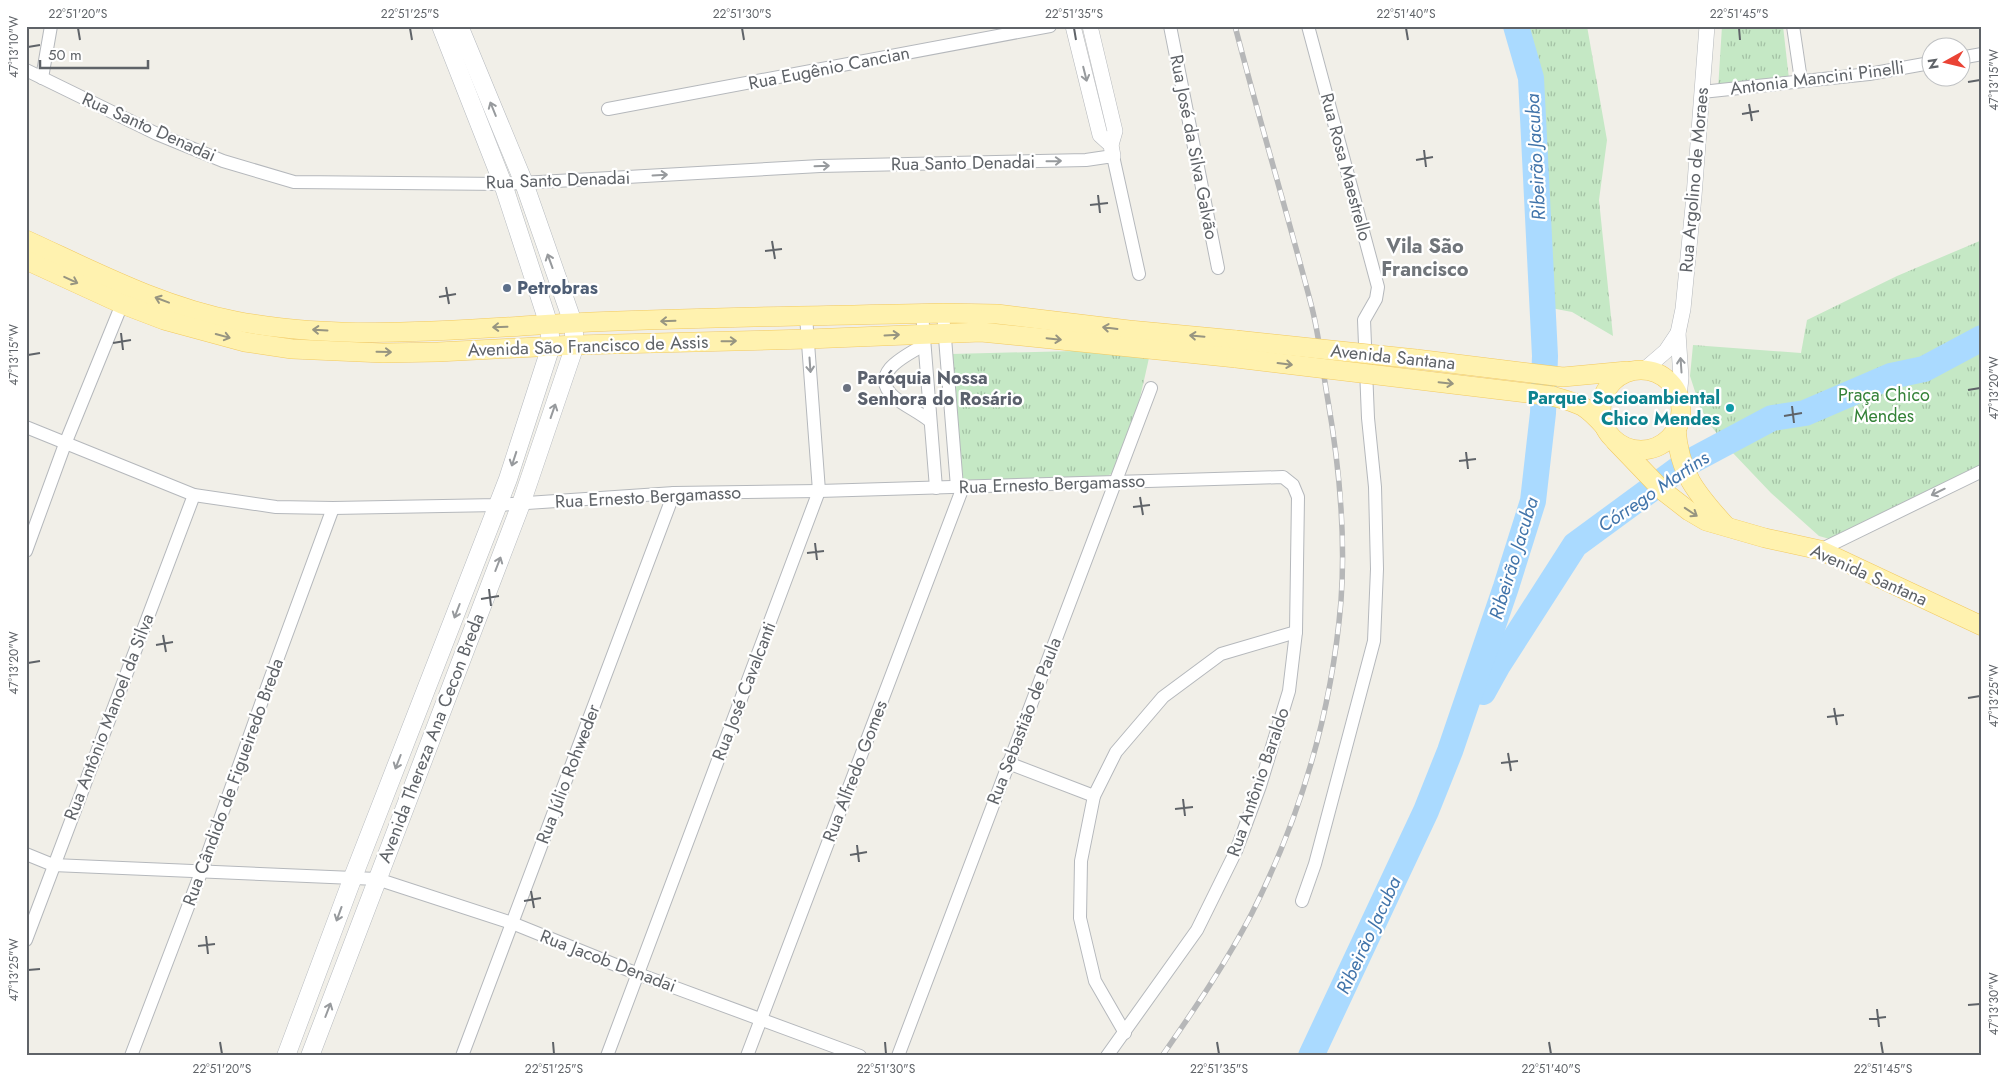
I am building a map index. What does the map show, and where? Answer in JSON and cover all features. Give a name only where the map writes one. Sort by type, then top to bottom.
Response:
[{"type":"main road","name":"Avenida Thereza Ana Cecon Breda","points":[[286,1056],[353,877],[498,505],[551,346],[549,325],[503,184],[441,26]]},
{"type":"main road","name":"Avenida Thereza Ana Cecon Breda","points":[[310,1056],[521,504],[576,345],[573,323],[524,183],[459,26]]},
{"type":"main road","name":"Avenida São Francisco de Assis","points":[[26,240],[131,288],[174,304],[233,321],[281,328],[345,332],[408,331],[573,323],[943,313],[997,314],[1158,333]]},
{"type":"main road","name":"Avenida São Francisco de Assis","points":[[26,260],[122,304],[164,320],[245,342],[292,349],[420,352],[576,345],[808,339],[924,339],[945,333],[1001,333],[1164,351]]},
{"type":"main road","name":"Avenida Santana","points":[[1158,333],[1236,349],[1552,396],[1581,404],[1590,411],[1656,484],[1696,516],[1712,524],[1724,525],[1765,538],[1820,550],[1982,626]]},
{"type":"main road","name":"Avenida Santana","points":[[1164,351],[1236,349],[1574,377],[1636,370],[1658,374],[1665,378],[1671,383],[1678,397]]},
{"type":"main road","points":[[1610,434],[1601,418],[1602,398],[1612,382],[1636,370]]},
{"type":"main road","points":[[1678,397],[1680,413],[1676,428],[1679,457],[1688,476],[1706,504],[1724,525]]},
{"type":"main road","name":"Avenida Santana","points":[[1610,434],[1629,448],[1637,450],[1653,448],[1666,440],[1676,428]]},
{"type":"street","points":[[42,78],[51,26]]},
{"type":"street","name":"Rua Eugênio Cancian","points":[[608,109],[1050,26]]},
{"type":"street","points":[[1073,26],[1100,135],[1112,151],[1140,274]]},
{"type":"street","points":[[1090,26],[1116,131],[1112,151]]},
{"type":"street","name":"Rua José da Silva Galvão","points":[[1170,26],[1218,268]]},
{"type":"street","name":"Rua Rosa Maestrello","points":[[1302,901],[1315,864],[1374,641],[1378,569],[1375,487],[1368,418],[1364,320],[1376,298],[1378,288],[1308,26]]},
{"type":"street","name":"Rua Argolino de Moraes","points":[[1678,397],[1681,378],[1678,333],[1683,309],[1707,26]]},
{"type":"street","points":[[1793,26],[1801,80]]},
{"type":"street","name":"Antonia Mancini Pinelli","points":[[1702,92],[1869,74],[1920,65]]},
{"type":"street","name":"Rua Santo Denadai","points":[[26,70],[166,137],[223,161],[294,182],[503,184],[820,166],[1086,160],[1112,151]]},
{"type":"street","points":[[26,551],[122,304]]},
{"type":"street","points":[[922,313],[936,488]]},
{"type":"street","points":[[943,313],[960,487]]},
{"type":"street","name":"Rua José Cavalcanti","points":[[607,1056],[819,491],[806,316]]},
{"type":"street","name":"Rua Argolino de Moraes","points":[[1636,370],[1666,351],[1678,333]]},
{"type":"street","points":[[924,339],[888,369],[886,381],[893,396],[930,421]]},
{"type":"street","name":"Rua Sebastião de Paula","points":[[898,1056],[1151,388]]},
{"type":"street","name":"Rua Ernesto Bergamasso","points":[[26,427],[194,496],[276,507],[334,508],[498,505],[674,493],[936,488],[1283,477]]},
{"type":"street","points":[[1820,550],[1982,471]]},
{"type":"street","name":"Rua Antônio Baraldo","points":[[1107,1056],[1197,930],[1236,851],[1260,786],[1289,691],[1296,632],[1298,497],[1293,486],[1283,477]]},
{"type":"street","name":"Rua Alfredo Gomes","points":[[747,1056],[960,487]]},
{"type":"street","name":"Rua Júlio Rohweder","points":[[462,1056],[674,493]]},
{"type":"street","name":"Rua Antônio Manoel da Silva","points":[[26,940],[194,496]]},
{"type":"street","name":"Rua Cândido de Figueiredo Breda","points":[[131,1056],[202,870],[262,701],[334,508]]},
{"type":"street","points":[[1125,1033],[1095,981],[1080,918],[1081,861],[1094,796],[1116,752],[1163,697],[1220,654],[1296,632]]},
{"type":"street","points":[[1008,763],[1094,796]]},
{"type":"street","points":[[26,854],[53,865]]},
{"type":"street","name":"Rua Jacob Denadai","points":[[53,865],[377,879],[512,923],[638,974],[860,1056]]},
{"type":"green space","points":[[1527,26],[1587,26],[1607,140],[1599,200],[1613,336],[1572,312],[1551,308],[1537,71]]},
{"type":"green space","points":[[1722,26],[1783,26],[1789,79],[1718,90]]},
{"type":"green space","name":"Praça Chico Mendes","points":[[1982,240],[1982,467],[1833,540],[1819,536],[1771,493],[1732,452],[1711,426],[1700,407],[1690,376],[1693,345],[1801,353],[1807,320],[1897,276]]},
{"type":"green space","points":[[1151,349],[1131,434],[1119,464],[1112,474],[1092,478],[962,480],[951,354]]},
{"type":"waterway","name":"Ribeirão Jacuba","points":[[1311,1056],[1426,811],[1450,751],[1533,501],[1543,413],[1545,356],[1531,78],[1516,26]]},
{"type":"waterway","name":"Córrego Martins","points":[[1483,692],[1498,665],[1575,545],[1684,465],[1772,418],[1805,413],[1891,376],[1924,369],[1982,338]]},
{"type":"railway","points":[[1162,1056],[1209,986],[1242,932],[1270,876],[1285,839],[1299,800],[1322,722],[1337,642],[1341,601],[1343,549],[1340,498],[1335,446],[1316,327],[1302,269],[1235,26]]},
{"type":"place","name":"Petrobras","points":[[507,288]]},
{"type":"place","name":"Paróquia Nossa Senhora do Rosário","points":[[847,388]]},
{"type":"place","name":"Parque Socioambiental Chico Mendes","points":[[1730,408]]},
{"type":"district","name":"Vila São Francisco","points":[[1425,258]]}]
